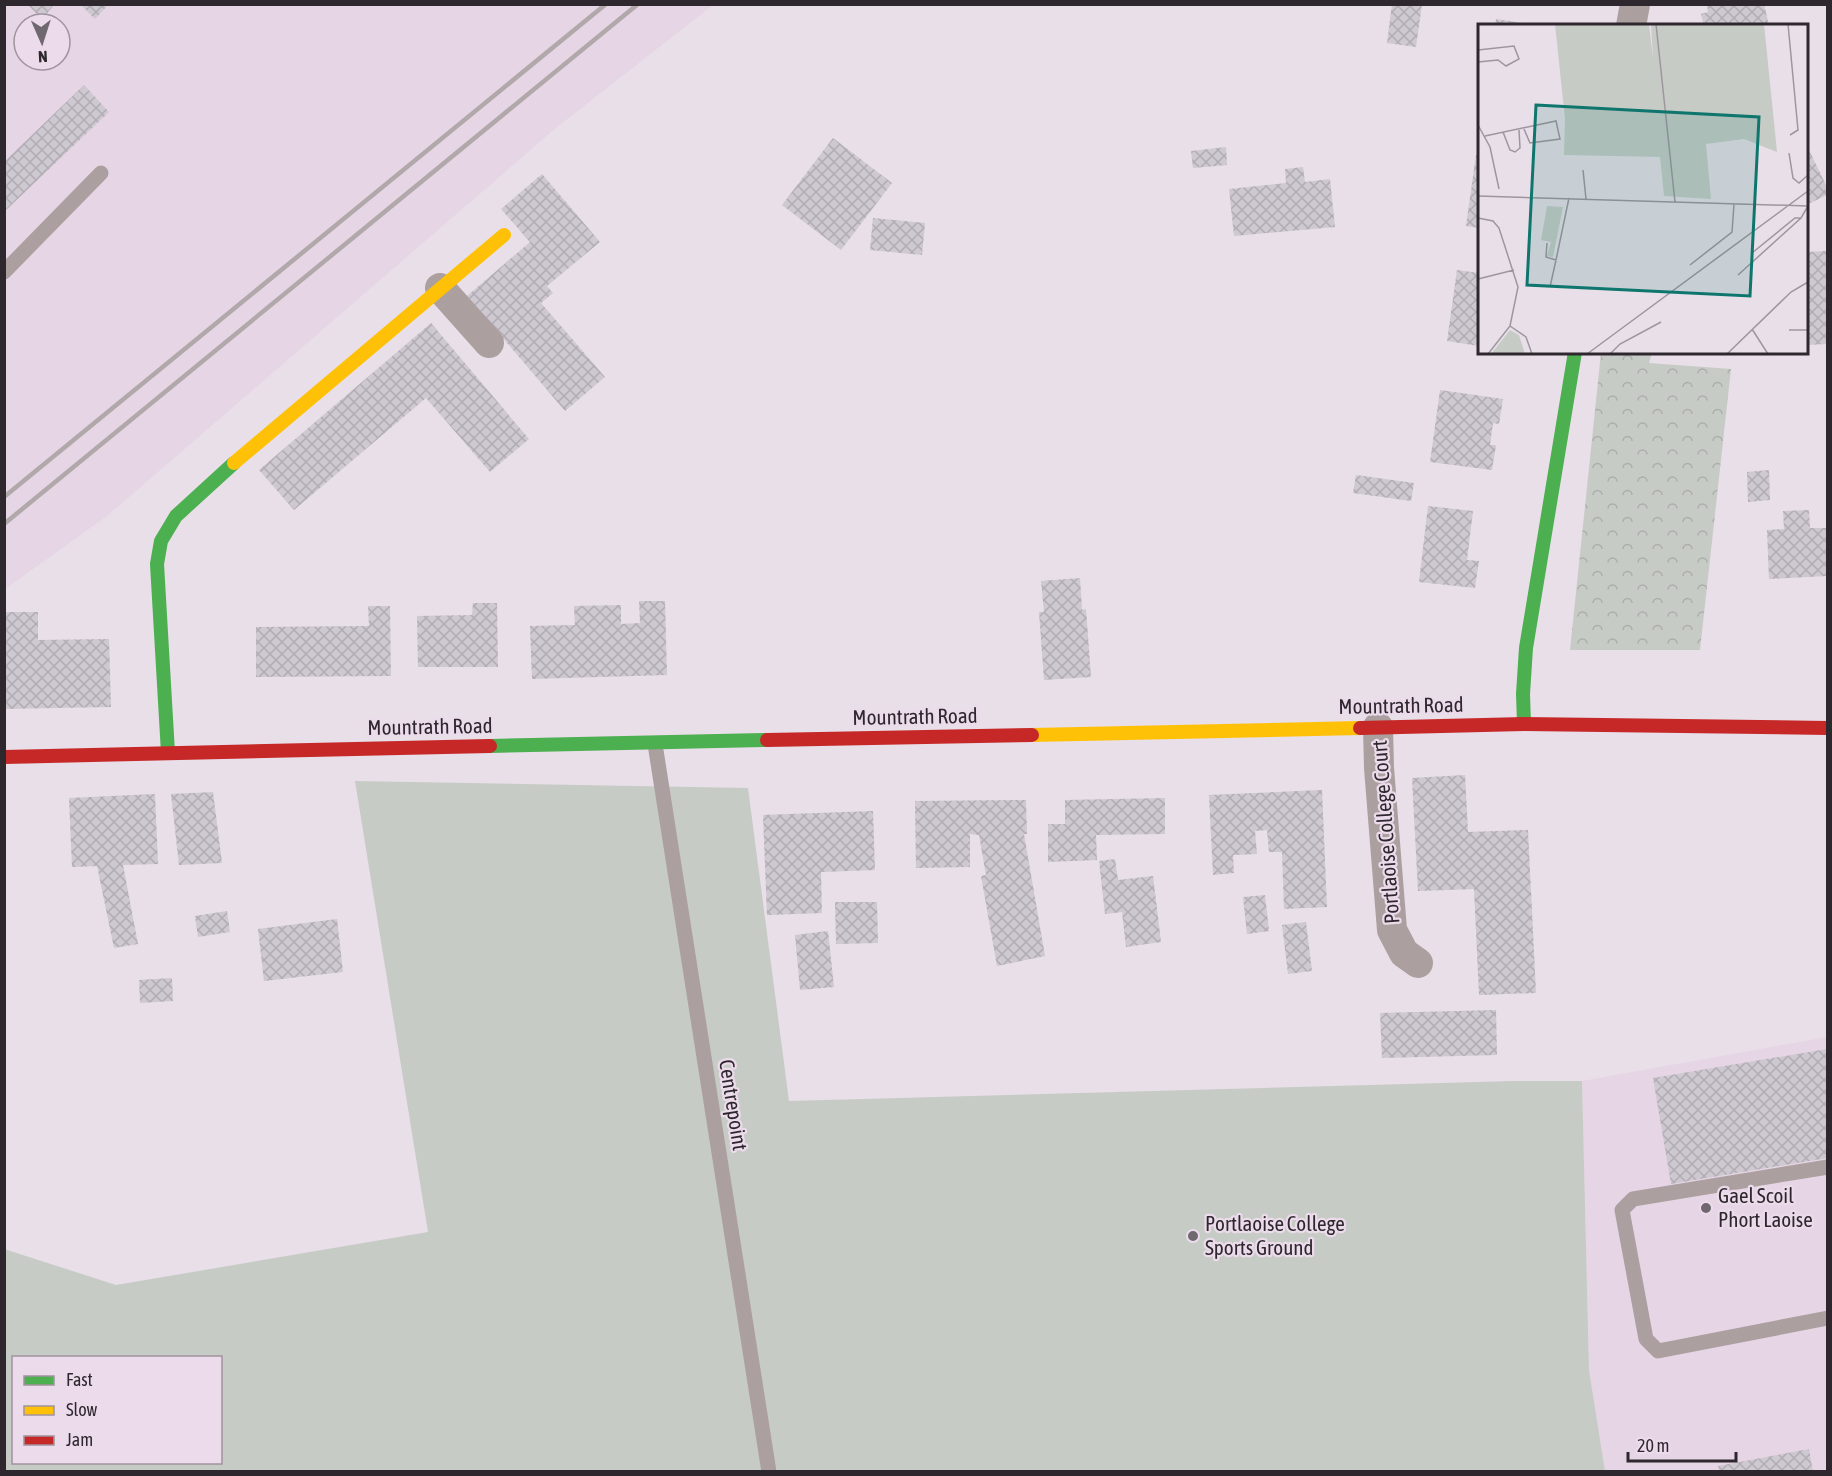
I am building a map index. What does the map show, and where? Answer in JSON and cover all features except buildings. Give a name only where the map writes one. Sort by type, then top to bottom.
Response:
[{"type":"main road","points":[[168,753],[157,564],[161,541],[176,516],[208,484],[504,234]]},
{"type":"main road","points":[[1524,724],[1526,648],[1575,354]]},
{"type":"main road","name":"Mountrath Road","points":[[4,757],[1524,724],[1827,728]]},
{"type":"street","points":[[1631,24],[1635,4]]},
{"type":"street","points":[[440,288],[489,343]]},
{"type":"street","name":"Portlaoise College Court","points":[[1378,727],[1379,768],[1392,930],[1404,953],[1418,963]]},
{"type":"lane","points":[[4,272],[101,173]]},
{"type":"lane","name":"Centrepoint","points":[[655,744],[769,1472]]},
{"type":"lane","points":[[1827,1167],[1633,1199],[1622,1210],[1646,1339],[1658,1351],[1827,1318]]},
{"type":"shaded area","points":[[5,5],[713,5],[557,127],[107,516],[5,589]]},
{"type":"shaded area","name":"Gael Scoil Phort Laoise","points":[[1827,1037],[1827,1471],[1605,1471],[1589,1370],[1582,1081]]},
{"type":"green space","points":[[1601,354],[1652,354],[1649,363],[1731,369],[1700,650],[1570,650]]},
{"type":"green space","points":[[355,781],[748,788],[789,1101],[1582,1081],[1589,1370],[1605,1471],[5,1471],[4,1249],[116,1285],[428,1232]]},
{"type":"railway","points":[[4,497],[606,4]]},
{"type":"railway","points":[[4,524],[638,4]]},
{"type":"traffic: fast","points":[[1524,724],[1526,648],[1575,354]]},
{"type":"traffic: fast","points":[[168,753],[157,564],[161,541],[176,516],[234,463]]},
{"type":"traffic: fast","points":[[490,746],[767,740]]},
{"type":"traffic: slow","points":[[234,463],[504,235]]},
{"type":"traffic: slow","points":[[1032,735],[1360,728]]},
{"type":"traffic: jam","points":[[1360,728],[1524,724],[1828,728]]},
{"type":"traffic: jam","points":[[767,740],[1032,735]]},
{"type":"traffic: jam","points":[[4,757],[490,746]]},
{"type":"place","name":"Gael Scoil Phort Laoise","points":[[1706,1208]]},
{"type":"place","name":"Portlaoise College Sports Ground","points":[[1193,1236]]}]
